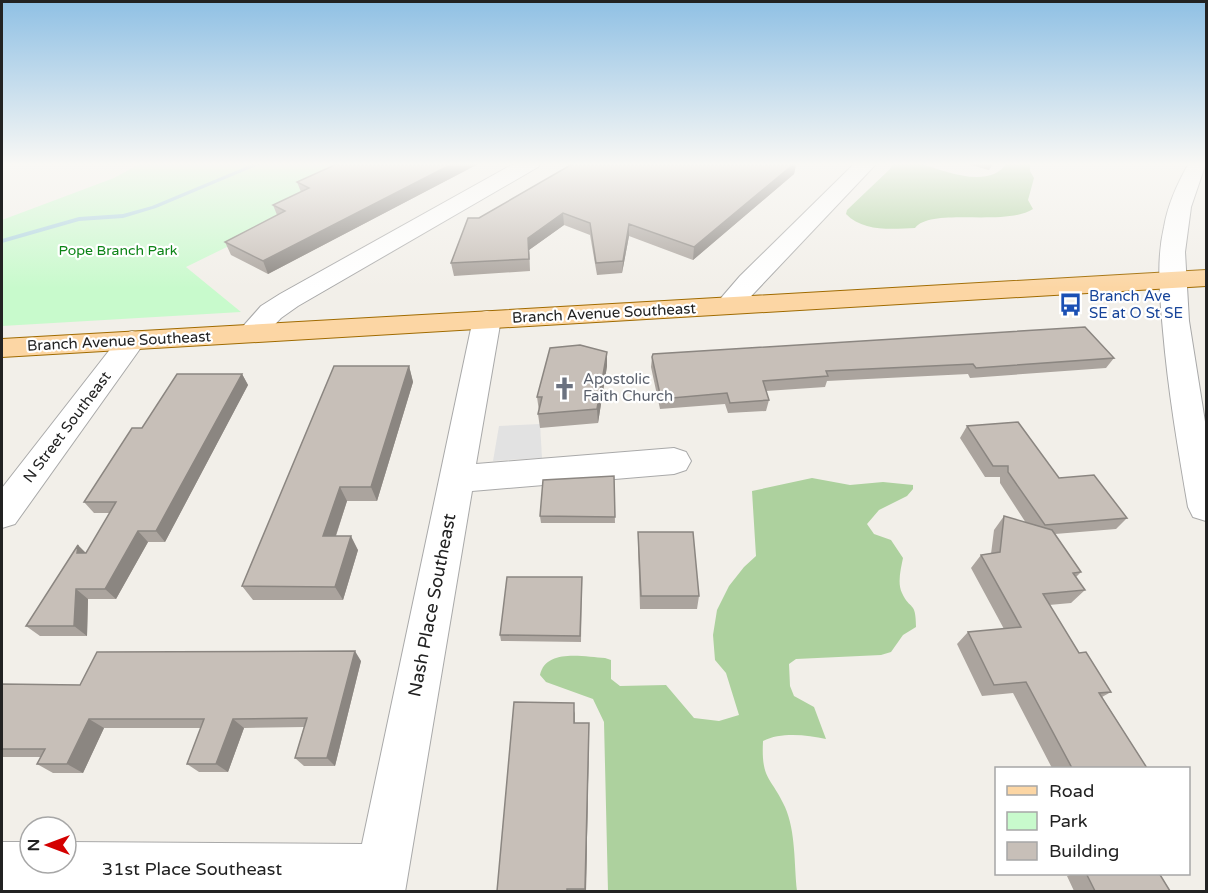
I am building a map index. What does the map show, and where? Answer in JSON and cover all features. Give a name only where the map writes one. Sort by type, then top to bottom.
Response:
[{"type":"main road","name":"Branch Avenue Southeast","points":[[2,348],[1206,278]]},
{"type":"street","points":[[250,333],[271,312],[289,300],[457,205]]},
{"type":"street","points":[[728,305],[825,205]]},
{"type":"street","points":[[1180,205],[1171,253],[1170,280],[1181,373],[1206,507]]},
{"type":"street","name":"Nash Place Southeast","points":[[380,881],[487,320]]},
{"type":"street","name":"N Street Southeast","points":[[2,514],[132,340]]},
{"type":"street","points":[[456,479],[674,461]]},
{"type":"street","name":"31st Place Southeast","points":[[2,868],[72,880],[380,881]]},
{"type":"green space","name":"Pope Branch Park","points":[[43,205],[313,205],[186,267],[241,312],[2,326],[2,220]]},
{"type":"green space","points":[[853,205],[1031,205],[1033,209],[1005,217],[936,219],[924,222],[915,228],[897,229],[869,227],[861,224],[846,214]]},
{"type":"green space","points":[[812,478],[850,485],[883,482],[913,485],[913,489],[907,496],[879,510],[867,524],[874,534],[891,540],[903,558],[900,585],[905,599],[914,609],[916,627],[903,635],[891,652],[881,655],[796,659],[789,664],[790,686],[794,696],[814,707],[826,739],[786,735],[763,741],[765,771],[789,817],[797,891],[608,891],[604,722],[593,699],[546,682],[540,675],[544,666],[558,657],[605,658],[611,660],[611,679],[620,686],[666,685],[694,718],[719,721],[739,715],[726,673],[715,660],[713,635],[717,610],[729,586],[756,556],[752,491]]},
{"type":"shaded area","points":[[540,424],[542,458],[493,461],[499,426]]},
{"type":"building","points":[[273,205],[373,205],[263,261],[225,242],[285,211]]},
{"type":"building","points":[[502,205],[745,205],[694,247],[629,224],[623,261],[596,263],[590,223],[563,213],[528,238],[529,259],[451,263],[468,218],[479,218]]},
{"type":"building","points":[[1085,327],[1114,358],[976,368],[973,364],[826,371],[828,376],[763,381],[769,400],[730,403],[727,393],[661,399],[652,357],[653,354]]},
{"type":"building","points":[[580,345],[607,352],[597,409],[538,414],[542,397],[537,397],[550,348]]},
{"type":"building","points":[[334,366],[409,366],[371,487],[340,487],[323,536],[351,536],[335,587],[242,586]]},
{"type":"building","points":[[177,374],[242,374],[156,531],[138,531],[105,589],[76,589],[74,626],[26,626],[78,545],[77,553],[86,553],[116,502],[84,502],[132,428],[142,428]]},
{"type":"building","points":[[1018,422],[1059,478],[1094,475],[1127,518],[1045,525],[1008,472],[1008,466],[993,466],[967,426]]},
{"type":"building","points":[[614,476],[615,517],[540,516],[543,480]]},
{"type":"building","points":[[1004,516],[1052,530],[1081,572],[1073,573],[1085,590],[1043,594],[1079,653],[1086,652],[1111,692],[1099,693],[1146,767],[1071,767],[1026,682],[994,685],[968,632],[1021,627],[981,555],[1000,552]]},
{"type":"building","points":[[638,532],[693,532],[699,596],[641,596]]},
{"type":"building","points":[[507,577],[582,577],[580,636],[500,635]]},
{"type":"building","points":[[355,651],[327,758],[295,758],[307,718],[233,719],[216,764],[187,764],[204,719],[89,719],[67,764],[37,764],[45,749],[2,749],[2,684],[80,685],[97,652]]},
{"type":"building","points":[[514,702],[574,703],[574,723],[589,723],[585,889],[497,891]]},
{"type":"building","points":[[1087,875],[1160,875],[1170,891],[1095,891]]},
{"type":"waterway","points":[[2,241],[79,219],[123,216],[160,205]]},
{"type":"place","name":"Branch Ave SE at O St SE","points":[[1071,305]]},
{"type":"place","name":"Apostolic Faith Church","points":[[565,388]]}]
